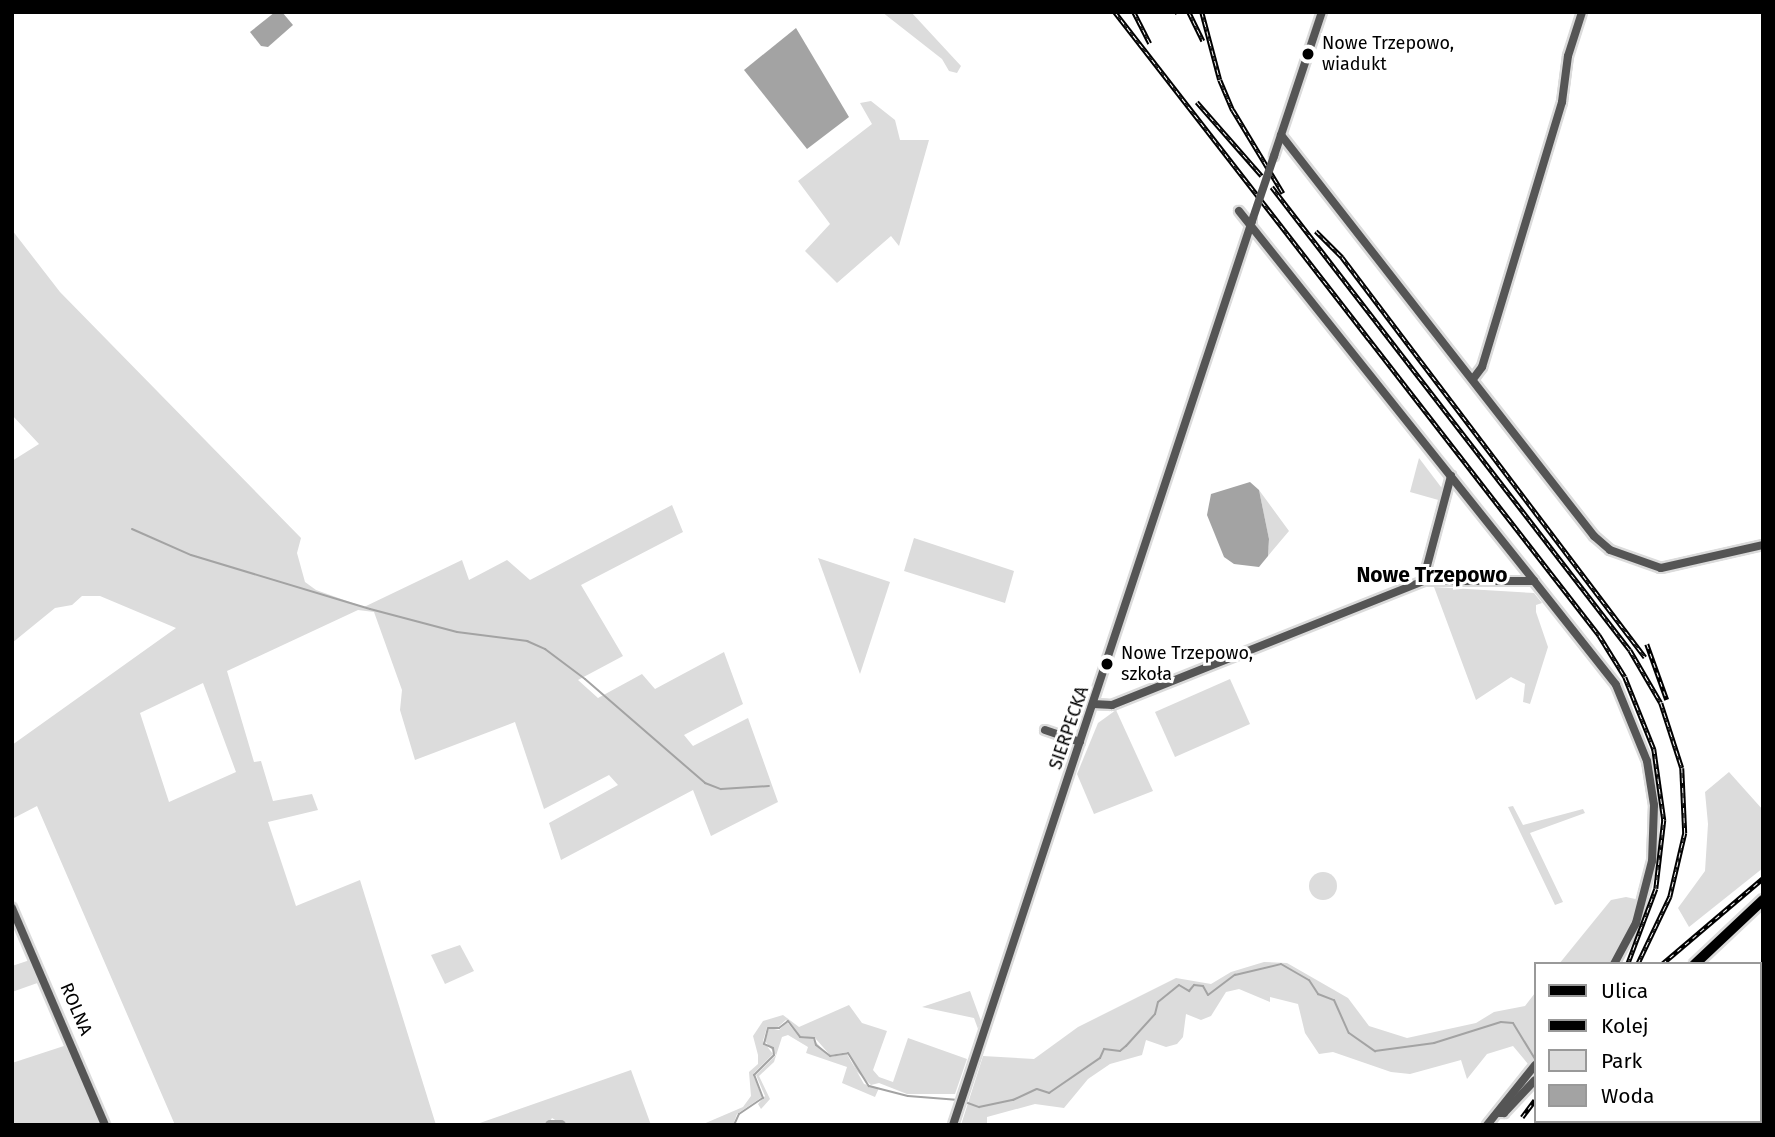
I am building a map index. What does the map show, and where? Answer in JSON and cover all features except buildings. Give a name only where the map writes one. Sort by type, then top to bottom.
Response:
[{"type":"main road","points":[[1697,962],[1763,900]]},
{"type":"street","name":"SIERPECKA","points":[[953,1125],[1322,12]]},
{"type":"street","points":[[1473,379],[1482,367],[1562,102],[1568,56],[1582,12]]},
{"type":"street","points":[[1281,135],[1594,536],[1624,559],[1652,567],[1679,567],[1763,545]]},
{"type":"street","points":[[1238,211],[1616,685],[1647,761],[1654,818],[1651,869],[1636,923],[1615,962]]},
{"type":"street","points":[[1423,580],[1451,476]]},
{"type":"street","points":[[1093,704],[1112,705],[1423,580],[1534,581]]},
{"type":"street","points":[[1045,730],[1080,742]]},
{"type":"street","name":"ROLNA","points":[[12,908],[105,1125]]},
{"type":"street","points":[[1488,1125],[1534,1066]]},
{"type":"street","points":[[1498,1113],[1504,1113],[1534,1081]]},
{"type":"green space","points":[[882,12],[911,12],[961,66],[957,73],[949,71],[942,59]]},
{"type":"green space","points":[[871,101],[895,120],[900,140],[929,140],[899,246],[891,236],[837,283],[805,251],[830,224],[798,181],[872,124],[860,103]]},
{"type":"green space","points":[[12,230],[60,292],[301,538],[297,553],[305,582],[316,590],[364,607],[462,560],[469,580],[507,560],[530,580],[672,505],[683,532],[581,585],[623,656],[578,680],[598,698],[642,674],[655,689],[724,652],[743,704],[684,735],[693,746],[748,718],[778,802],[711,836],[693,790],[561,860],[549,823],[618,785],[609,775],[544,809],[515,722],[415,760],[400,710],[402,690],[374,612],[358,610],[227,671],[254,762],[261,761],[273,801],[312,794],[318,810],[268,822],[296,906],[360,880],[436,1125],[175,1125],[37,806],[12,819],[12,745],[176,628],[100,596],[82,596],[72,605],[55,608],[12,643],[12,461],[39,444],[12,415]],"holes":[[[203,683],[236,772],[169,802],[140,713]]]},
{"type":"green space","points":[[1419,458],[1444,491],[1442,501],[1410,492]]},
{"type":"green space","points":[[1259,490],[1289,531],[1268,556],[1269,539]]},
{"type":"green space","points":[[914,538],[1014,571],[1005,603],[904,571]]},
{"type":"green space","points":[[818,558],[890,582],[860,674],[848,641]]},
{"type":"green space","points":[[1434,587],[1534,593],[1542,603],[1536,605],[1536,612],[1548,647],[1530,704],[1523,702],[1525,684],[1511,677],[1476,700]]},
{"type":"green space","points":[[1230,679],[1250,724],[1175,757],[1155,712]]},
{"type":"green space","points":[[1116,710],[1153,791],[1094,814],[1077,774],[1098,723]]},
{"type":"green space","points":[[1729,772],[1763,810],[1763,868],[1689,927],[1678,908],[1705,871],[1708,824],[1705,792]]},
{"type":"green space","points":[[1513,806],[1523,825],[1583,809],[1585,813],[1530,833],[1563,902],[1555,905],[1508,807]]},
{"type":"green space","points":[[1323,872],[1333,876],[1337,886],[1333,896],[1323,900],[1313,896],[1309,886],[1313,876]]},
{"type":"green space","points":[[1626,897],[1640,900],[1610,962],[1561,962],[1611,900]]},
{"type":"green space","points":[[460,945],[474,971],[445,984],[431,955]]},
{"type":"green space","points":[[33,959],[43,981],[12,992],[12,966]]},
{"type":"green space","points":[[1264,962],[1287,963],[1348,998],[1369,1026],[1407,1038],[1476,1023],[1494,1012],[1525,1006],[1534,994],[1534,1062],[1524,1074],[1521,1072],[1528,1064],[1513,1046],[1487,1054],[1467,1079],[1461,1060],[1410,1074],[1391,1072],[1333,1052],[1319,1054],[1305,1033],[1298,1004],[1270,997],[1270,1002],[1239,989],[1226,992],[1211,1016],[1201,1020],[1186,1014],[1183,1037],[1177,1044],[1166,1047],[1146,1040],[1142,1055],[1110,1064],[1088,1079],[1064,1108],[1035,1104],[987,1117],[987,1125],[961,1125],[983,1056],[1034,1059],[1078,1027],[1176,978],[1211,984],[1231,972]]},
{"type":"green space","points":[[970,991],[981,1021],[978,1029],[974,1018],[922,1007]]},
{"type":"green space","points":[[849,1005],[862,1023],[887,1031],[873,1070],[879,1077],[893,1082],[908,1038],[967,1059],[955,1094],[907,1094],[879,1083],[871,1085],[856,1071],[848,1052],[830,1055],[815,1038],[800,1036],[786,1020],[778,1027],[767,1027],[763,1041],[773,1054],[753,1074],[762,1097],[737,1114],[733,1125],[701,1125],[743,1107],[751,1096],[749,1072],[758,1064],[753,1036],[763,1021],[783,1015],[799,1027]]},
{"type":"green space","points":[[787,1022],[800,1038],[812,1038],[830,1057],[847,1054],[864,1084],[879,1088],[875,1097],[842,1083],[847,1067],[806,1053],[808,1047],[788,1035],[782,1037],[774,1062],[759,1076],[770,1099],[761,1109],[758,1104],[765,1096],[756,1075],[776,1055],[765,1041],[769,1028],[779,1030]]},
{"type":"green space","points":[[70,1044],[103,1125],[12,1125],[12,1063]]},
{"type":"green space","points":[[631,1070],[651,1125],[563,1125],[552,1118],[548,1125],[474,1125]]},
{"type":"water","points":[[275,12],[282,12],[293,25],[268,47],[261,46],[250,32]]},
{"type":"water","points":[[796,28],[849,117],[807,149],[744,70]]},
{"type":"water","points":[[1250,482],[1259,490],[1269,539],[1268,556],[1259,567],[1234,564],[1224,557],[1207,515],[1211,494]]},
{"type":"waterway","points":[[132,529],[191,555],[370,609],[457,632],[527,641],[545,649],[585,679],[705,783],[721,789],[769,786]]},
{"type":"waterway","points":[[965,1102],[979,1107],[1013,1100],[1037,1089],[1049,1093],[1100,1058],[1104,1049],[1120,1051],[1155,1014],[1158,1002],[1179,985],[1189,991],[1194,985],[1203,986],[1208,995],[1235,975],[1281,964],[1309,980],[1318,994],[1334,1000],[1349,1033],[1375,1051],[1434,1043],[1501,1022],[1513,1023],[1534,1057]]},
{"type":"waterway","points":[[734,1125],[739,1114],[763,1098],[754,1075],[774,1055],[773,1048],[764,1044],[768,1028],[779,1028],[788,1021],[800,1037],[814,1038],[816,1045],[830,1056],[848,1053],[869,1086],[908,1096],[959,1100]]},
{"type":"waterway","points":[[550,1125],[561,1125]]},
{"type":"railway","points":[[1115,12],[1599,635],[1625,677],[1654,749],[1664,820],[1656,889],[1629,962]]},
{"type":"railway","points":[[1134,12],[1150,43]]},
{"type":"railway","points":[[1189,12],[1203,41]]},
{"type":"railway","points":[[1202,12],[1220,80],[1233,110],[1283,193]]},
{"type":"railway","points":[[1197,102],[1262,176]]},
{"type":"railway","points":[[1272,187],[1630,650],[1661,703],[1682,768],[1685,833],[1670,897],[1639,962]]},
{"type":"railway","points":[[1316,231],[1342,257],[1645,657]]},
{"type":"railway","points":[[1647,644],[1667,700]]},
{"type":"railway","points":[[1664,962],[1763,878]]},
{"type":"railway","points":[[1522,1117],[1534,1101]]},
{"type":"place","name":"Nowe Trzepowo, wiadukt","points":[[1308,54]]},
{"type":"place","name":"Nowe Trzepowo, szkoła","points":[[1107,664]]},
{"type":"district","name":"Nowe Trzepowo","points":[[1432,575]]}]
